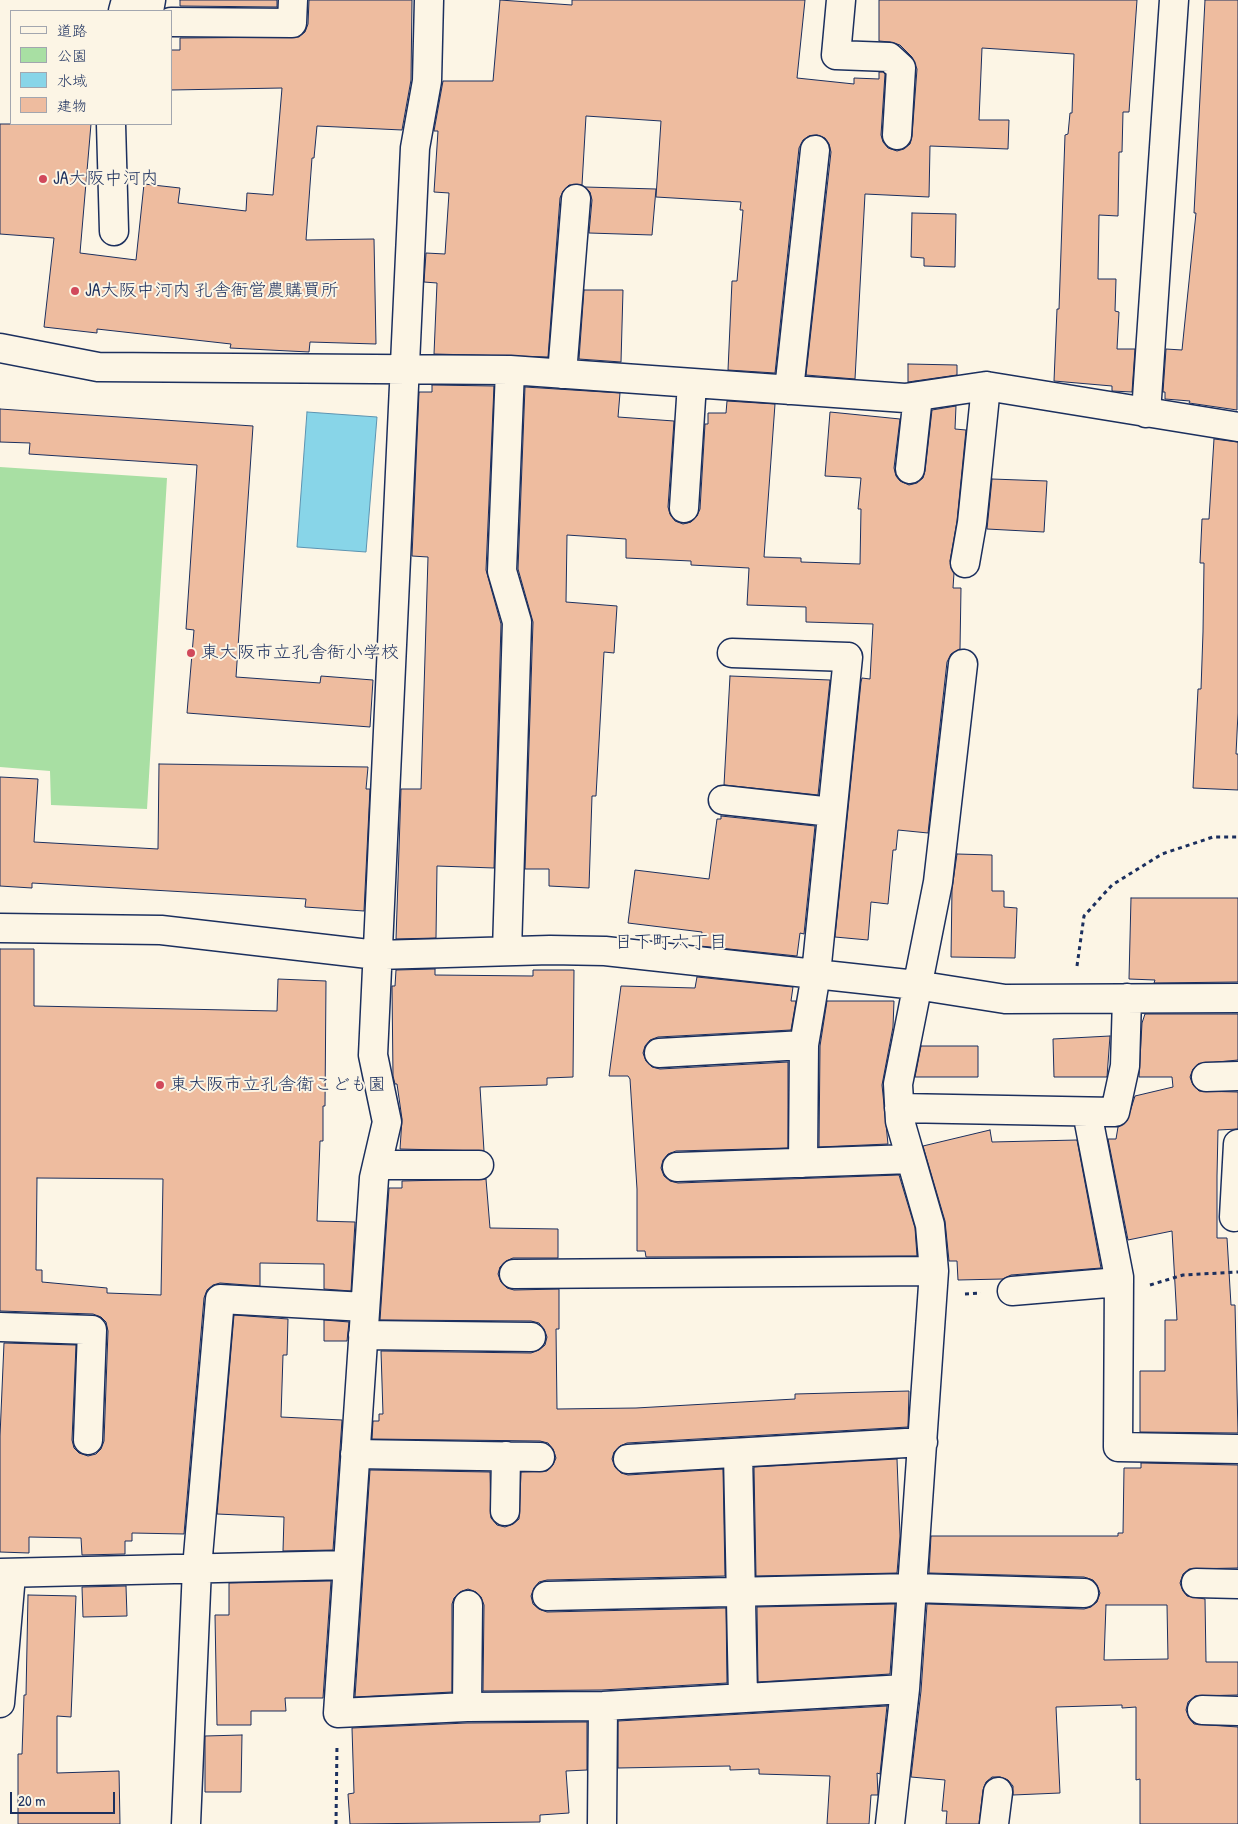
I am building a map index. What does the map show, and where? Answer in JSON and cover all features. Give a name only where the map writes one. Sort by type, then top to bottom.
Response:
[{"type":"street","points":[[172,22],[292,23],[292,0]]},
{"type":"street","points":[[430,0],[427,80],[415,148],[373,1056],[387,1122],[374,1178],[338,1714],[467,1707],[603,1706],[905,1690]]},
{"type":"street","points":[[841,0],[836,55],[889,56],[901,68],[897,136]]},
{"type":"street","points":[[1146,413],[1174,0]]},
{"type":"street","points":[[111,125],[114,231]]},
{"type":"street","points":[[789,390],[815,150]]},
{"type":"street","points":[[562,374],[576,199]]},
{"type":"street","points":[[0,348],[98,367],[510,370],[905,398],[986,386],[1238,427]]},
{"type":"street","points":[[507,951],[517,622],[502,571],[510,370]]},
{"type":"street","points":[[684,508],[692,383]]},
{"type":"street","points":[[965,563],[972,523],[986,386]]},
{"type":"street","points":[[910,469],[918,396]]},
{"type":"street","points":[[732,652],[848,657],[816,974],[804,1045],[803,1163]]},
{"type":"street","points":[[890,1824],[905,1690],[934,1283],[930,1225],[900,1121],[898,1084],[916,985],[938,882],[963,664]]},
{"type":"street","points":[[723,800],[832,812]]},
{"type":"street","points":[[0,928],[161,930],[377,955],[507,951],[605,951],[916,985],[1005,999],[1238,998]]},
{"type":"street","points":[[900,1108],[1115,1112],[1125,1066],[1127,998]]},
{"type":"street","points":[[659,1052],[804,1045]]},
{"type":"street","points":[[1206,1076],[1238,1076]]},
{"type":"street","points":[[1087,1112],[1119,1289],[1118,1447],[1238,1449]]},
{"type":"street","points":[[1234,1218],[1238,1144]]},
{"type":"street","points":[[677,1167],[911,1159]]},
{"type":"street","points":[[377,1165],[479,1165]]},
{"type":"street","points":[[514,1274],[934,1283]]},
{"type":"street","points":[[1012,1291],[1119,1289]]},
{"type":"street","points":[[186,1824],[197,1568],[220,1299],[365,1307]]},
{"type":"street","points":[[0,1327],[92,1330],[88,1440]]},
{"type":"street","points":[[363,1335],[531,1337]]},
{"type":"street","points":[[628,1459],[923,1442]]},
{"type":"street","points":[[738,1453],[743,1698]]},
{"type":"street","points":[[355,1454],[540,1457]]},
{"type":"street","points":[[505,1510],[506,1456]]},
{"type":"street","points":[[0,1694],[5,1574],[197,1568],[348,1566]]},
{"type":"street","points":[[1196,1583],[1238,1584]]},
{"type":"street","points":[[547,1596],[912,1588],[1084,1593]]},
{"type":"street","points":[[467,1707],[468,1605]]},
{"type":"street","points":[[602,1824],[603,1706]]},
{"type":"street","points":[[1202,1710],[1238,1711]]},
{"type":"street","points":[[994,1824],[998,1792]]},
{"type":"path","points":[[1072,999],[1084,916],[1112,885],[1162,854],[1213,837],[1238,837]]},
{"type":"path","points":[[1119,1289],[1182,1275],[1238,1272]]},
{"type":"path","points":[[934,1283],[1012,1291]]},
{"type":"path","points":[[336,1824],[338,1714]]},
{"type":"green space","points":[[0,467],[167,478],[147,809],[51,805],[50,771],[0,767]]},
{"type":"water","points":[[307,412],[377,417],[366,552],[297,547]]},
{"type":"building","points":[[180,0],[277,0],[277,7],[180,6]]},
{"type":"building","points":[[309,0],[412,0],[411,80],[402,130],[317,126],[314,158],[312,158],[306,240],[374,239],[376,344],[310,342],[309,352],[230,348],[231,344],[97,329],[97,333],[44,327],[54,238],[0,234],[0,124],[91,125],[80,253],[136,260],[144,184],[180,188],[178,203],[246,211],[247,193],[273,195],[282,88],[172,90],[172,50],[180,50],[180,38],[299,37],[305,32],[308,24]]},
{"type":"building","points":[[500,0],[572,5],[572,0],[805,0],[797,78],[854,84],[854,78],[879,79],[879,72],[883,72],[885,74],[881,135],[883,142],[888,148],[897,151],[904,149],[910,144],[912,136],[917,69],[912,57],[900,45],[879,41],[879,0],[1137,0],[1129,112],[1123,112],[1122,152],[1119,152],[1118,216],[1099,215],[1098,279],[1116,279],[1115,311],[1119,312],[1117,349],[1135,349],[1132,392],[1112,391],[1112,386],[1054,381],[1057,309],[1059,309],[1065,135],[1068,134],[1070,113],[1072,113],[1074,54],[982,48],[979,120],[1009,120],[1008,149],[930,146],[929,197],[865,194],[855,379],[806,375],[831,152],[825,138],[817,135],[809,136],[803,140],[799,148],[775,373],[728,370],[732,281],[737,281],[743,210],[740,210],[741,202],[656,197],[661,121],[586,116],[582,185],[569,185],[563,191],[560,198],[548,357],[434,354],[437,283],[424,282],[426,253],[445,254],[449,193],[434,192],[438,131],[434,131],[443,81],[493,81]]},
{"type":"building","points":[[1205,0],[1238,0],[1237,410],[1189,403],[1190,401],[1165,399],[1165,392],[1163,392],[1166,349],[1182,350],[1196,213],[1194,213]]},
{"type":"building","points":[[585,187],[656,189],[652,235],[589,233],[592,200],[590,192]]},
{"type":"building","points":[[912,213],[956,214],[955,267],[924,266],[924,258],[911,257]]},
{"type":"building","points":[[584,290],[623,290],[621,362],[579,359]]},
{"type":"building","points":[[908,364],[957,365],[957,375],[908,382]]},
{"type":"building","points":[[432,385],[494,386],[486,570],[501,624],[494,868],[437,866],[436,938],[396,939],[401,789],[421,789],[428,557],[412,556],[419,392],[432,392]]},
{"type":"building","points":[[525,387],[620,393],[618,417],[674,421],[668,507],[675,521],[683,524],[691,522],[697,516],[700,509],[705,424],[708,424],[708,413],[726,413],[727,401],[775,404],[764,557],[801,558],[801,562],[860,564],[861,509],[858,509],[861,478],[825,476],[830,412],[900,419],[894,468],[896,476],[900,481],[909,485],[917,483],[923,478],[932,410],[956,406],[955,429],[966,430],[957,521],[950,561],[954,573],[953,588],[961,588],[960,649],[951,654],[947,662],[928,833],[898,830],[896,850],[893,850],[888,904],[871,902],[868,940],[835,937],[861,682],[862,678],[870,679],[873,624],[806,622],[806,607],[747,605],[749,568],[691,565],[691,561],[626,558],[626,539],[567,535],[566,602],[617,606],[614,653],[604,652],[596,796],[592,796],[589,888],[549,886],[549,869],[525,869],[533,622],[518,569]]},
{"type":"building","points":[[0,409],[253,426],[236,677],[320,683],[321,676],[373,680],[370,727],[187,713],[194,630],[186,629],[197,465],[29,454],[30,443],[0,442]]},
{"type":"building","points":[[1214,439],[1238,442],[1238,713],[1236,754],[1238,754],[1238,790],[1193,788],[1198,689],[1201,689],[1203,632],[1204,563],[1200,563],[1202,519],[1209,519]]},
{"type":"building","points":[[992,479],[1047,481],[1044,532],[987,529]]},
{"type":"building","points":[[730,676],[830,680],[818,795],[724,785]]},
{"type":"building","points":[[159,764],[368,767],[366,789],[370,789],[364,911],[305,907],[306,899],[32,883],[32,888],[0,886],[0,777],[38,779],[34,842],[158,849]]},
{"type":"building","points":[[721,816],[815,826],[804,934],[800,933],[797,956],[700,946],[702,932],[628,923],[635,870],[709,879],[717,819],[721,819]]},
{"type":"building","points":[[957,854],[992,855],[992,891],[1004,891],[1004,907],[1017,908],[1015,958],[951,957],[952,889]]},
{"type":"building","points":[[1131,898],[1238,898],[1238,982],[1154,983],[1155,980],[1129,979]]},
{"type":"building","points":[[0,949],[34,949],[34,1006],[277,1011],[278,979],[326,981],[325,1106],[323,1106],[323,1141],[320,1141],[317,1221],[355,1222],[351,1291],[324,1289],[324,1264],[260,1263],[260,1286],[220,1283],[213,1285],[207,1290],[204,1298],[184,1534],[132,1533],[132,1541],[125,1541],[125,1554],[82,1555],[81,1538],[29,1537],[29,1553],[0,1552],[0,1436],[4,1343],[76,1345],[72,1440],[74,1448],[79,1453],[88,1456],[96,1454],[101,1449],[104,1441],[108,1331],[106,1322],[101,1317],[93,1314],[0,1311]],"holes":[[[37,1178],[163,1179],[161,1295],[107,1293],[107,1288],[42,1282],[42,1270],[36,1270]]]},
{"type":"building","points":[[435,969],[435,975],[533,976],[533,970],[574,970],[573,1077],[547,1078],[547,1085],[480,1087],[484,1151],[400,1149],[402,1119],[397,1084],[395,1084],[393,1076],[392,986],[395,986],[396,970]]},
{"type":"building","points":[[697,977],[793,987],[791,1001],[796,1001],[791,1030],[658,1037],[650,1040],[645,1046],[643,1053],[646,1061],[652,1067],[660,1069],[788,1062],[788,1148],[676,1151],[668,1154],[663,1160],[661,1168],[664,1176],[670,1181],[678,1183],[899,1175],[915,1228],[917,1256],[646,1257],[645,1251],[637,1251],[637,1189],[630,1079],[628,1076],[609,1076],[621,986],[695,988]]},
{"type":"building","points":[[827,1001],[894,1001],[893,1027],[882,1085],[888,1144],[819,1147],[820,1046]]},
{"type":"building","points":[[1145,1014],[1238,1014],[1238,1060],[1198,1064],[1193,1069],[1190,1077],[1193,1085],[1199,1091],[1238,1092],[1238,1129],[1218,1130],[1217,1238],[1227,1238],[1231,1305],[1235,1305],[1238,1433],[1140,1432],[1140,1371],[1165,1371],[1165,1320],[1177,1320],[1172,1231],[1128,1240],[1108,1139],[1116,1139],[1118,1127],[1127,1121],[1135,1096],[1173,1087],[1172,1077],[1139,1077],[1142,1023]]},
{"type":"building","points":[[1110,1036],[1107,1077],[1054,1077],[1053,1039]]},
{"type":"building","points":[[921,1046],[978,1046],[978,1077],[915,1077]]},
{"type":"building","points":[[990,1130],[992,1142],[1077,1140],[1101,1268],[1011,1275],[1003,1279],[958,1280],[957,1261],[949,1261],[945,1221],[923,1146]]},
{"type":"building","points":[[486,1179],[490,1228],[558,1229],[558,1258],[513,1258],[506,1261],[500,1267],[498,1274],[501,1282],[507,1288],[514,1290],[559,1289],[559,1329],[556,1329],[557,1409],[636,1408],[795,1399],[795,1394],[909,1391],[908,1427],[627,1443],[620,1446],[614,1452],[612,1459],[615,1467],[621,1473],[628,1475],[723,1469],[725,1576],[547,1580],[539,1582],[534,1588],[531,1596],[533,1604],[547,1612],[726,1608],[727,1683],[602,1690],[483,1691],[484,1605],[481,1597],[476,1592],[468,1589],[460,1592],[454,1598],[452,1604],[452,1692],[355,1697],[370,1470],[490,1472],[491,1518],[497,1525],[505,1527],[519,1519],[521,1472],[547,1471],[553,1465],[556,1458],[553,1449],[548,1443],[540,1441],[372,1439],[373,1421],[379,1421],[379,1414],[383,1414],[381,1351],[531,1353],[545,1345],[547,1337],[544,1329],[539,1323],[531,1321],[380,1320],[389,1188],[402,1188],[402,1181]]},
{"type":"building","points":[[234,1315],[288,1319],[287,1355],[283,1355],[281,1417],[342,1420],[333,1550],[283,1551],[284,1517],[217,1514]]},
{"type":"building","points":[[324,1320],[349,1322],[347,1341],[324,1341]]},
{"type":"building","points":[[897,1459],[900,1536],[897,1573],[756,1576],[754,1467]]},
{"type":"building","points":[[1141,1463],[1238,1465],[1238,1568],[1189,1569],[1183,1574],[1180,1583],[1187,1596],[1205,1599],[1206,1662],[1238,1662],[1238,1695],[1195,1696],[1188,1702],[1186,1710],[1194,1724],[1238,1727],[1238,1824],[1140,1824],[1140,1779],[1136,1780],[1136,1707],[1122,1708],[1122,1705],[1056,1707],[1060,1793],[1013,1795],[1013,1786],[1008,1780],[992,1777],[986,1782],[983,1790],[979,1824],[946,1824],[947,1811],[942,1811],[945,1780],[911,1777],[921,1691],[927,1604],[1084,1609],[1091,1607],[1097,1602],[1100,1593],[1093,1580],[1084,1577],[929,1573],[931,1536],[1118,1536],[1118,1533],[1123,1533],[1124,1468],[1141,1468]],"holes":[[[1106,1605],[1167,1605],[1168,1659],[1104,1660]]]},
{"type":"building","points":[[331,1581],[323,1698],[285,1698],[286,1711],[251,1711],[251,1725],[217,1725],[215,1615],[229,1615],[229,1583]]},
{"type":"building","points":[[126,1586],[127,1616],[83,1617],[82,1587]]},
{"type":"building","points":[[28,1595],[76,1596],[71,1717],[57,1716],[57,1773],[119,1771],[120,1824],[18,1824],[18,1754],[22,1754],[24,1695],[26,1695]]},
{"type":"building","points":[[895,1604],[890,1674],[758,1682],[757,1607]]},
{"type":"building","points":[[887,1706],[880,1774],[877,1773],[878,1795],[871,1795],[869,1824],[827,1824],[830,1776],[759,1774],[759,1769],[730,1770],[730,1766],[618,1768],[618,1721]]},
{"type":"building","points":[[587,1722],[587,1770],[566,1771],[569,1813],[540,1815],[540,1822],[350,1824],[348,1794],[354,1793],[352,1728],[467,1723]]},
{"type":"building","points":[[242,1735],[241,1792],[205,1792],[205,1736]]},
{"type":"place","name":"JA大阪中河内","points":[[43,179]]},
{"type":"place","name":"JA大阪中河内 孔舎衙営農購買所","points":[[75,291]]},
{"type":"place","name":"東大阪市立孔舎衙小学校","points":[[191,653]]},
{"type":"place","name":"東大阪市立孔舎衛こども園","points":[[160,1085]]},
{"type":"district","name":"日下町六丁目","points":[[671,943]]}]
